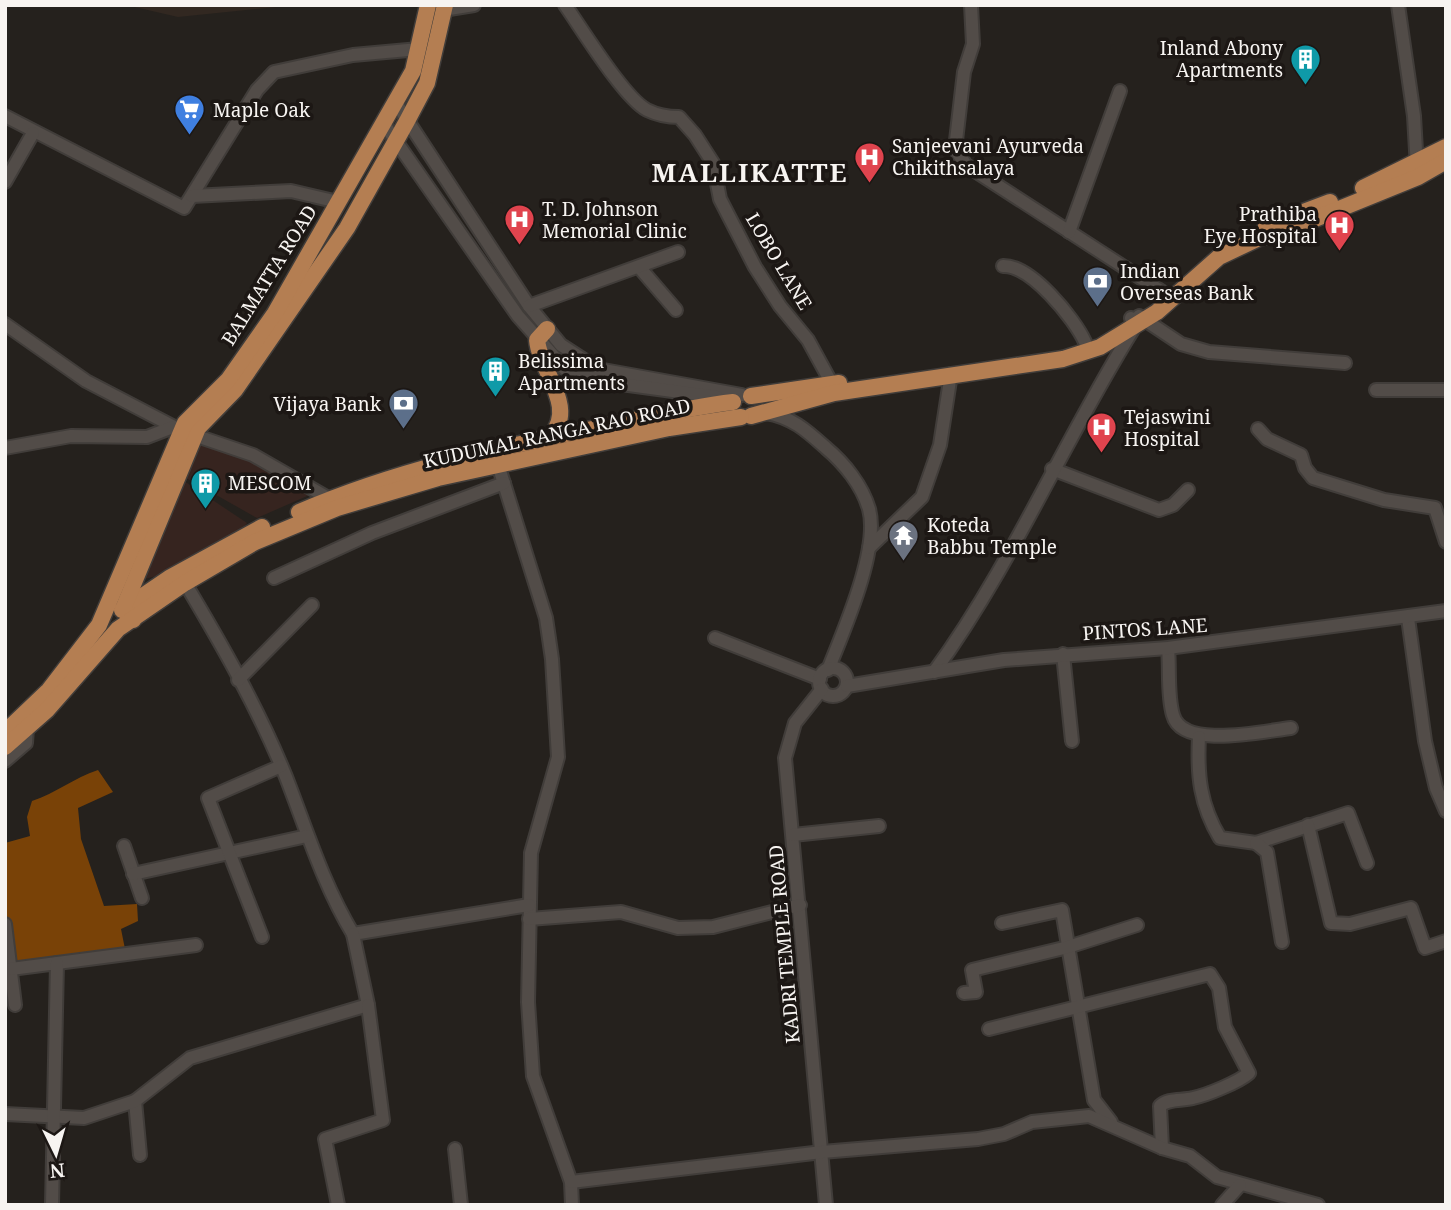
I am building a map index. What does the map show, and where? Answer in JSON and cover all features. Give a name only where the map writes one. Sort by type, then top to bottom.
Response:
[{"type":"main road","name":"BALMATTA ROAD","points":[[96,629],[185,423],[228,380],[275,313],[396,103],[413,71],[419,49],[439,7]]},
{"type":"main road","points":[[122,623],[183,431],[235,390],[347,228],[427,83],[439,7]]},
{"type":"main road","points":[[5,732],[49,691],[96,629],[122,623],[169,578],[238,538],[328,498],[496,457],[550,437],[740,398],[1049,352],[1085,342],[1136,320],[1202,257],[1219,246],[1418,170],[1446,147]]},
{"type":"main road","name":"KUDUMAL RANGA RAO ROAD","points":[[5,747],[47,710],[122,623],[255,541],[337,508],[496,457],[751,415],[834,393],[1063,359],[1100,347],[1219,257],[1259,238],[1295,227],[1418,170],[1446,161]]},
{"type":"main road","points":[[542,335],[558,401],[559,423],[550,437]]},
{"type":"main road","points":[[740,398],[757,407],[751,415]]},
{"type":"main road","points":[[96,629],[122,623]]},
{"type":"street","points":[[439,7],[474,5]]},
{"type":"street","name":"LOBO LANE","points":[[565,5],[644,109],[664,117],[679,117],[695,135],[713,163],[720,199],[755,267],[780,306],[808,340],[832,384]]},
{"type":"street","points":[[971,5],[973,44],[964,72],[955,149],[966,165],[1164,293]]},
{"type":"street","points":[[1398,5],[1414,116],[1418,170]]},
{"type":"street","points":[[5,117],[184,208],[264,79],[274,72],[353,55],[419,49]]},
{"type":"street","points":[[1069,232],[1120,91]]},
{"type":"street","points":[[396,103],[529,306],[542,335]]},
{"type":"street","points":[[384,124],[565,369],[599,382],[740,398]]},
{"type":"street","points":[[5,182],[33,133]]},
{"type":"street","points":[[192,196],[291,191],[338,202]]},
{"type":"street","points":[[529,306],[678,252]]},
{"type":"street","points":[[1003,266],[1017,268],[1035,281],[1072,320],[1085,342]]},
{"type":"street","points":[[639,267],[676,310]]},
{"type":"street","points":[[934,672],[962,633],[1136,320],[1181,344],[1209,352],[1345,363]]},
{"type":"street","points":[[5,324],[86,382],[183,431],[253,455],[328,498]]},
{"type":"street","points":[[869,548],[922,497],[940,445],[951,374]]},
{"type":"street","points":[[1376,390],[1446,390]]},
{"type":"street","name":"KADRI TEMPLE ROAD","points":[[751,415],[786,416],[839,459],[858,485],[870,510],[869,548],[842,640],[823,679],[794,723],[785,758],[826,1205]]},
{"type":"street","points":[[1258,429],[1267,439],[1301,455],[1305,468],[1313,478],[1384,500],[1440,507],[1446,542]]},
{"type":"street","points":[[5,448],[71,436],[147,437],[183,431]]},
{"type":"street","points":[[496,457],[546,618],[559,740],[558,757],[531,853],[528,1002],[533,1076],[571,1182],[569,1204]]},
{"type":"street","points":[[1052,469],[1159,510],[1173,505],[1188,490]]},
{"type":"street","points":[[274,578],[372,533],[504,483]]},
{"type":"street","points":[[185,583],[281,766],[332,899],[353,934],[368,1004],[383,1120],[325,1139],[338,1205]]},
{"type":"street","points":[[238,680],[312,605]]},
{"type":"street","name":"PINTOS LANE","points":[[823,679],[834,696],[842,693],[847,686],[1063,654],[1168,649],[1446,611]]},
{"type":"street","points":[[1408,618],[1425,741],[1436,788],[1446,811]]},
{"type":"street","points":[[715,638],[823,679],[837,669],[844,674],[847,686]]},
{"type":"street","points":[[1168,649],[1173,717],[1199,737],[1291,728]]},
{"type":"street","points":[[1063,654],[1073,741]]},
{"type":"street","points":[[5,761],[26,743],[27,728]]},
{"type":"street","points":[[1199,737],[1197,773],[1206,816],[1220,838],[1256,843],[1348,813],[1367,863]]},
{"type":"street","points":[[262,937],[208,798],[281,766]]},
{"type":"street","points":[[1308,825],[1331,923],[1350,924],[1411,908],[1424,948],[1446,941]]},
{"type":"street","points":[[793,835],[879,826]]},
{"type":"street","points":[[133,874],[307,836]]},
{"type":"street","points":[[1256,843],[1267,852],[1282,942]]},
{"type":"street","points":[[124,846],[142,898]]},
{"type":"street","points":[[353,934],[529,905]]},
{"type":"street","points":[[529,919],[621,912],[677,929],[701,927],[800,905]]},
{"type":"street","points":[[1002,923],[1062,910],[1094,1100],[1113,1125]]},
{"type":"street","points":[[5,924],[15,1005]]},
{"type":"street","points":[[964,993],[976,992],[972,970],[1068,947],[1137,925]]},
{"type":"street","points":[[11,969],[197,945]]},
{"type":"street","points":[[52,1205],[57,963]]},
{"type":"street","points":[[989,1029],[1210,974],[1219,988],[1225,1027],[1249,1073],[1240,1081],[1196,1098],[1165,1102],[1160,1106],[1161,1148]]},
{"type":"street","points":[[5,1114],[84,1118],[135,1101],[190,1058],[368,1004]]},
{"type":"street","points":[[135,1101],[140,1155]]},
{"type":"street","points":[[571,1182],[822,1152],[978,1139],[1004,1134],[1032,1122],[1089,1116],[1161,1148],[1190,1156],[1217,1177],[1318,1205]]},
{"type":"street","points":[[455,1149],[461,1205]]},
{"type":"street","points":[[1223,1205],[1240,1185]]},
{"type":"shaded area","points":[[126,5],[296,5],[178,17]]},
{"type":"shaded area","points":[[203,429],[314,493],[257,518],[186,478]]},
{"type":"shaded area","points":[[181,479],[247,523],[166,574],[144,579],[142,573]]},
{"type":"shaded area","points":[[98,770],[113,792],[78,808],[81,839],[104,906],[137,904],[138,921],[121,929],[125,949],[15,963],[5,917],[5,843],[30,836],[27,817],[32,801]]},
{"type":"place","name":"Inland Abony Apartments","points":[[1306,86]]},
{"type":"place","name":"Maple Oak","points":[[190,137]]},
{"type":"place","name":"Sanjeevani Ayurveda Chikithsalaya","points":[[869,184]]},
{"type":"place","name":"T. D. Johnson Memorial Clinic","points":[[519,247]]},
{"type":"place","name":"Prathiba Eye Hospital","points":[[1340,252]]},
{"type":"place","name":"Indian Overseas Bank","points":[[1097,309]]},
{"type":"place","name":"Belissima Apartments","points":[[495,399]]},
{"type":"place","name":"Vijaya Bank","points":[[404,431]]},
{"type":"place","name":"Tejaswini Hospital","points":[[1101,455]]},
{"type":"place","name":"MESCOM","points":[[205,510]]},
{"type":"place","name":"Koteda Babbu Temple","points":[[904,563]]},
{"type":"district","name":"MALLIKATTE","points":[[750,172]]}]
